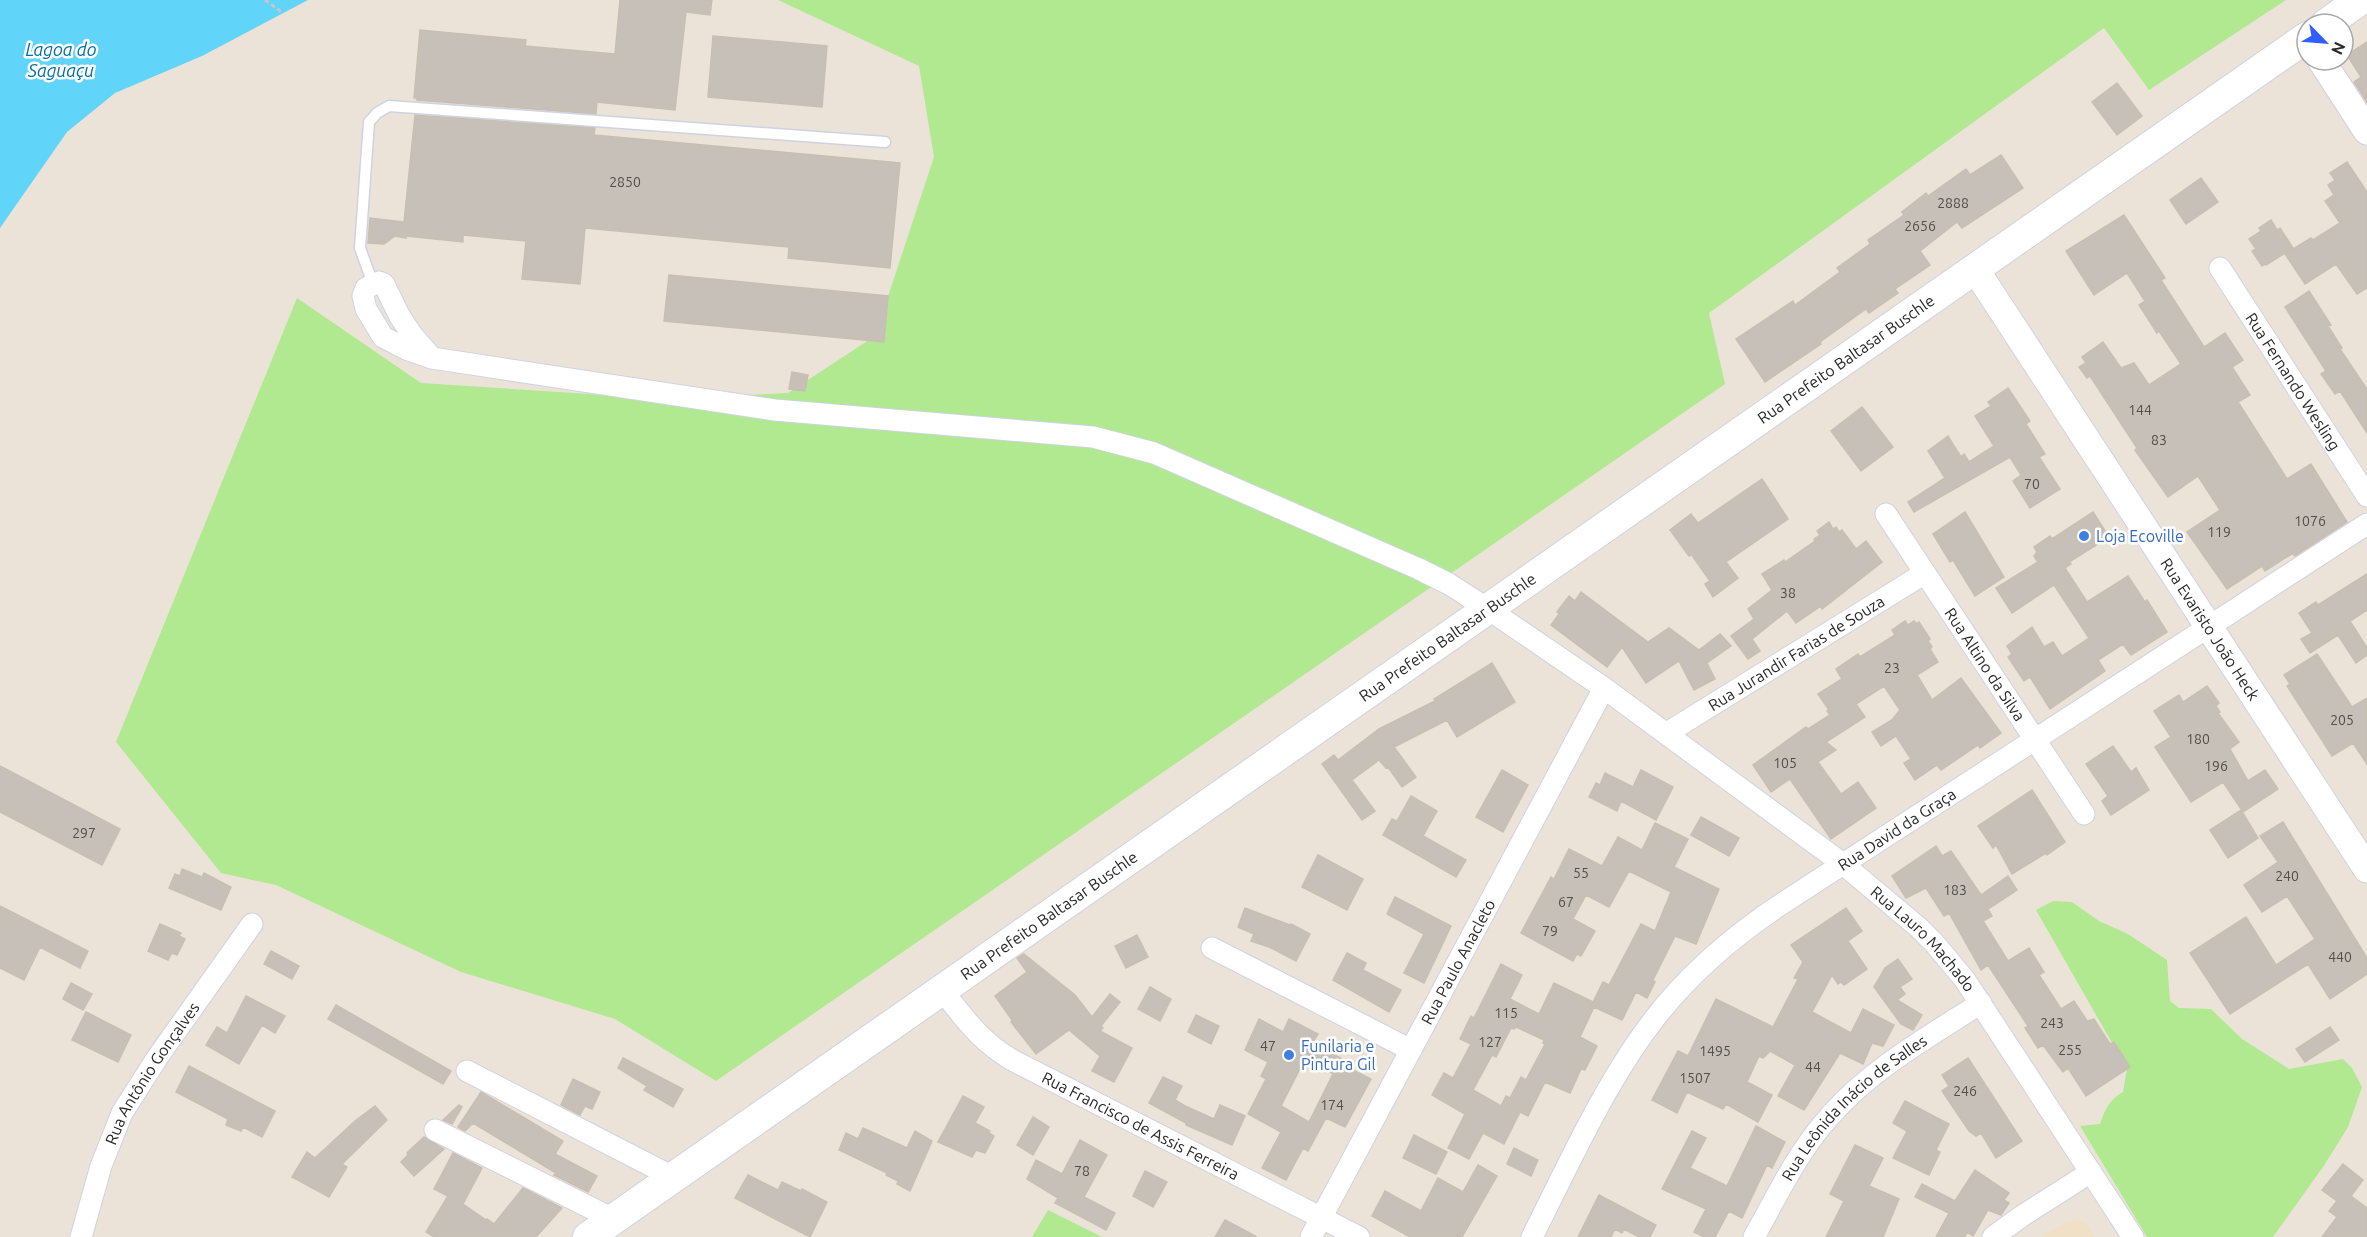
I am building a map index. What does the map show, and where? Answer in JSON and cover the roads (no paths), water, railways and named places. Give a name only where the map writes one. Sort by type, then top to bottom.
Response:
[{"type":"main road","points":[[2343,12],[2360,0]]},
{"type":"main road","name":"Rua Prefeito Baltasar Buschle","points":[[588,1237],[609,1228],[673,1177],[2295,46]]},
{"type":"street","points":[[2329,72],[2367,131]]},
{"type":"street","name":"Rua Fernando Wesling","points":[[2220,268],[2367,496]]},
{"type":"street","name":"Rua Evaristo João Heck","points":[[1975,269],[2367,869]]},
{"type":"street","points":[[397,311],[374,322],[366,309],[363,296],[366,288],[373,284],[384,284],[412,335],[432,358]]},
{"type":"street","name":"Rua Lauro Machado","points":[[374,322],[383,337],[406,350],[432,358],[775,410],[1061,433],[1122,443],[1154,453],[1449,584],[1667,732],[1843,864],[1892,904],[1935,944],[1981,1003],[2133,1237]]},
{"type":"street","name":"Rua Altino da Silva","points":[[1886,514],[2084,814]]},
{"type":"street","name":"Rua David da Graça","points":[[1532,1237],[1629,1054],[1675,994],[1728,942],[1843,864],[2367,524]]},
{"type":"street","name":"Rua Jurandir Farias de Souza","points":[[1667,732],[1925,573]]},
{"type":"street","name":"Rua Paulo Anacleto","points":[[1311,1237],[1604,688]]},
{"type":"street","name":"Rua Antônio Gonçalves","points":[[81,1237],[101,1166],[122,1113],[157,1058],[252,924]]},
{"type":"street","points":[[1212,948],[1411,1050]]},
{"type":"street","name":"Rua Francisco de Assis Ferreira","points":[[942,990],[974,1031],[991,1047],[1359,1237]]},
{"type":"street","name":"Rua Leônida Inácio de Salles","points":[[1755,1237],[1796,1162],[1842,1102],[1915,1045],[1981,1003]]},
{"type":"street","points":[[467,1071],[673,1177]]},
{"type":"street","points":[[435,1130],[609,1228]]},
{"type":"street","points":[[1993,1237],[2091,1172]]},
{"type":"lane","points":[[373,284],[360,248],[369,122],[389,106],[885,142]]},
{"type":"water","name":"Lagoa do Saguaçu","points":[[0,0],[308,0],[202,56],[115,93],[67,132],[0,228]]},
{"type":"place","name":"Loja Ecoville","points":[[2084,536]]},
{"type":"place","name":"Funilaria e Pintura Gil","points":[[1289,1055]]}]
